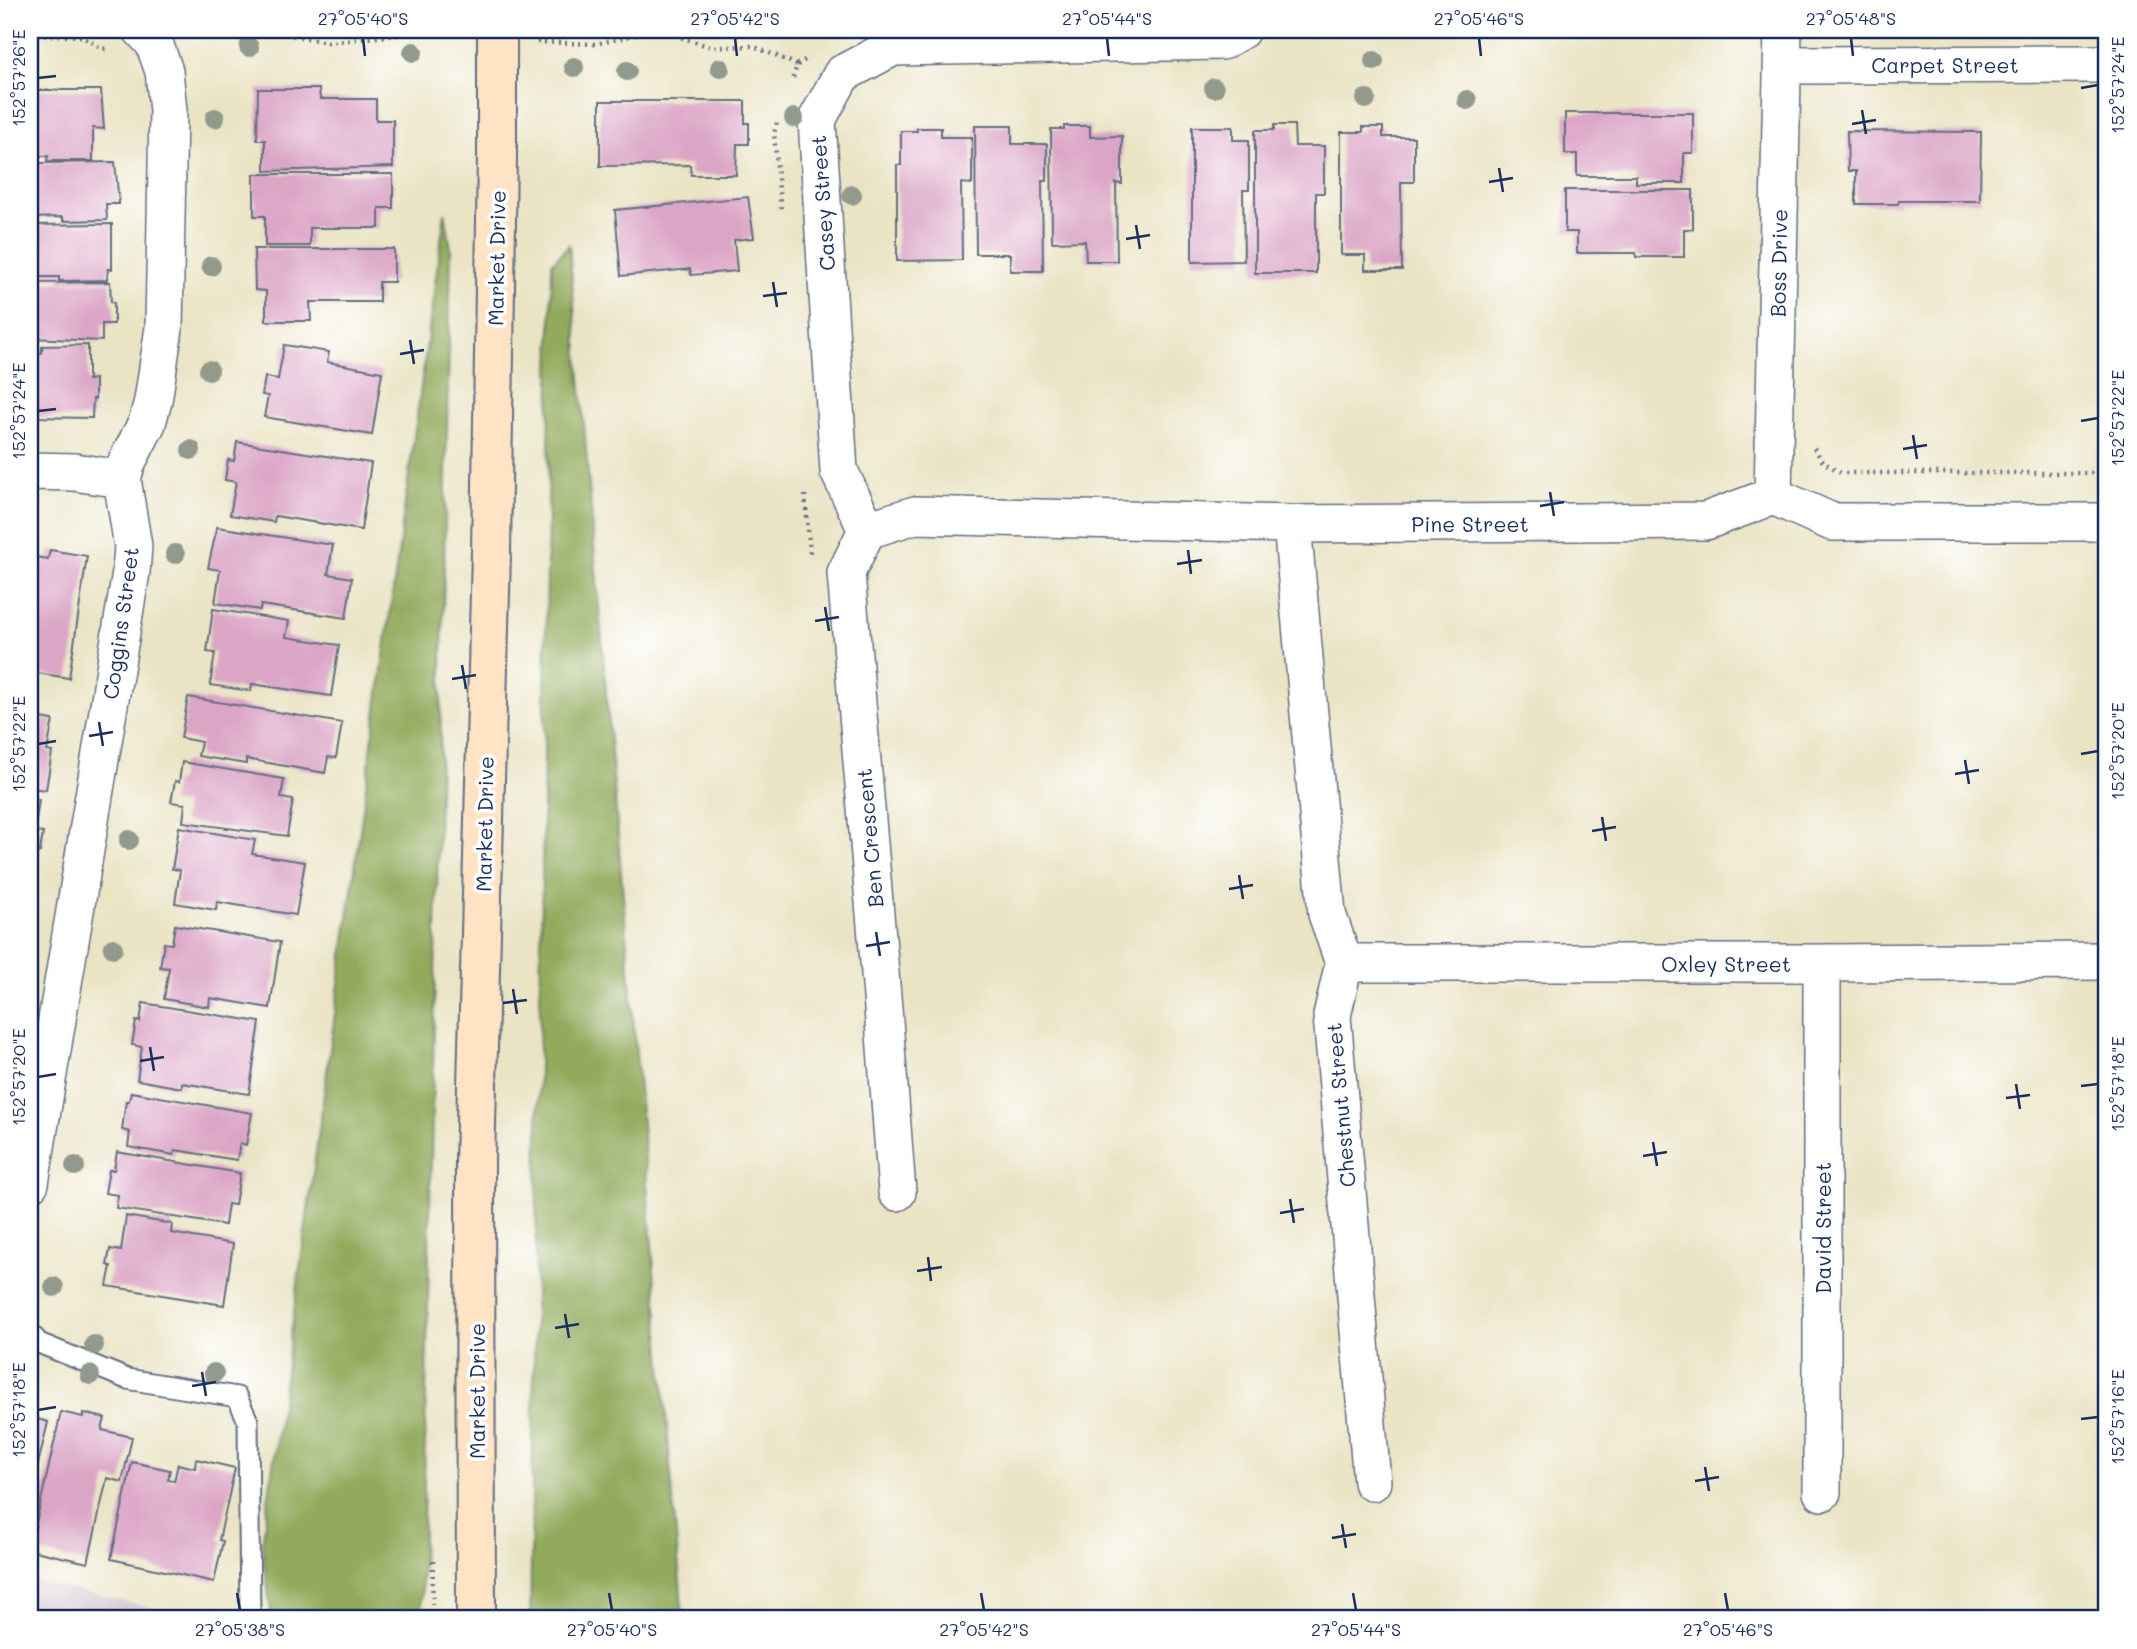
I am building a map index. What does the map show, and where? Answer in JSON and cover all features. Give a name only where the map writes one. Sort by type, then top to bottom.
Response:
[{"type":"street","points":[[30,471],[74,472],[122,479],[127,462],[147,423],[153,401],[164,328],[168,111],[164,71],[153,43],[142,30]]},
{"type":"street","name":"Market Drive","points":[[476,1619],[475,1162],[491,525],[497,30]]},
{"type":"street","points":[[842,74],[893,47],[1222,41],[1241,30]]},
{"type":"street","name":"Carpet Street","points":[[1783,47],[2107,64]]},
{"type":"street","name":"Boss Drive","points":[[1773,496],[1783,47]]},
{"type":"street","name":"Casey Street","points":[[842,74],[817,120],[839,471],[867,530]]},
{"type":"street","name":"Coggins Street","points":[[30,1182],[131,572],[134,546],[122,479]]},
{"type":"street","points":[[1773,496],[1832,522],[2107,523]]},
{"type":"street","name":"Pine Street","points":[[867,530],[915,515],[1292,524],[1706,522],[1773,496]]},
{"type":"street","points":[[1292,524],[1326,914],[1344,963]]},
{"type":"street","name":"Ben Crescent","points":[[867,530],[846,573],[897,1192]]},
{"type":"street","name":"Oxley Street","points":[[1344,963],[2107,961]]},
{"type":"street","name":"Chestnut Street","points":[[1344,963],[1332,1016],[1372,1482]]},
{"type":"street","name":"David Street","points":[[1822,963],[1822,1492]]},
{"type":"lane","points":[[30,1333],[39,1343],[127,1379],[237,1396],[248,1421],[250,1619]]},
{"type":"path","points":[[265,30],[327,42],[449,30]]},
{"type":"path","points":[[535,42],[595,44],[658,30],[710,47],[753,46],[797,65],[842,74]]},
{"type":"path","points":[[1811,445],[1824,462],[1840,473],[2107,473]]},
{"type":"shaded area","points":[[30,1580],[201,1619],[30,1619]]},
{"type":"green space","points":[[445,212],[451,249],[421,1619],[272,1619],[262,1545]]},
{"type":"green space","points":[[569,245],[683,1619],[530,1619],[552,263]]},
{"type":"building","points":[[258,89],[319,89],[320,99],[376,99],[376,120],[393,120],[393,167],[265,171],[265,140],[257,140]]},
{"type":"building","points":[[30,90],[101,90],[104,129],[93,128],[93,161],[47,161],[48,156],[30,156]]},
{"type":"building","points":[[600,101],[745,101],[749,144],[737,144],[736,175],[691,175],[690,165],[600,166]]},
{"type":"building","points":[[1565,113],[1693,113],[1693,153],[1684,153],[1684,183],[1636,183],[1636,176],[1577,176],[1577,154],[1565,154]]},
{"type":"building","points":[[1274,125],[1294,125],[1295,146],[1324,146],[1324,193],[1316,193],[1316,273],[1255,273],[1255,130],[1274,130]]},
{"type":"building","points":[[975,126],[1012,126],[1012,144],[1047,144],[1047,181],[1042,181],[1043,271],[1010,271],[1010,254],[976,254]]},
{"type":"building","points":[[1064,126],[1090,126],[1090,137],[1122,136],[1122,184],[1116,183],[1117,261],[1086,261],[1085,241],[1052,242],[1051,129],[1064,129]]},
{"type":"building","points":[[1192,127],[1233,127],[1233,140],[1249,140],[1249,190],[1243,190],[1244,261],[1192,262]]},
{"type":"building","points":[[1363,127],[1383,127],[1383,137],[1414,137],[1414,182],[1401,182],[1402,270],[1365,270],[1365,255],[1341,255],[1341,132],[1363,132]]},
{"type":"building","points":[[917,128],[941,128],[941,137],[972,137],[972,184],[961,183],[962,260],[897,261],[897,165],[901,165],[901,131],[917,131]]},
{"type":"building","points":[[1847,131],[1981,132],[1980,201],[1856,204],[1856,171],[1848,171]]},
{"type":"building","points":[[115,162],[119,204],[106,204],[107,220],[63,221],[63,217],[30,218],[30,163]]},
{"type":"building","points":[[254,174],[393,174],[393,208],[379,208],[379,228],[310,228],[310,246],[265,246],[265,216],[254,216]]},
{"type":"building","points":[[1565,190],[1693,190],[1693,229],[1684,229],[1684,257],[1636,257],[1636,253],[1577,253],[1577,232],[1565,232]]},
{"type":"building","points":[[748,197],[754,238],[734,240],[737,271],[691,275],[690,269],[621,276],[615,210]]},
{"type":"building","points":[[112,224],[112,269],[108,269],[107,280],[59,281],[59,277],[30,277],[30,225]]},
{"type":"building","points":[[254,249],[394,249],[394,282],[379,282],[379,302],[310,302],[311,321],[266,321],[266,291],[255,290]]},
{"type":"building","points":[[110,282],[114,324],[102,324],[102,341],[30,338],[30,283]]},
{"type":"building","points":[[88,345],[88,380],[95,379],[92,418],[30,417],[30,353],[42,353],[42,346]]},
{"type":"building","points":[[284,345],[329,352],[327,362],[382,372],[372,435],[264,417],[268,396],[262,395],[265,377],[278,379]]},
{"type":"building","points":[[237,442],[371,463],[361,530],[275,516],[274,522],[230,515],[236,482],[225,480],[228,460],[234,461]]},
{"type":"building","points":[[217,527],[333,545],[328,574],[352,578],[346,618],[261,605],[260,610],[215,603],[220,570],[208,568]]},
{"type":"building","points":[[50,550],[87,556],[69,678],[30,672],[30,556],[48,559]]},
{"type":"building","points":[[213,609],[289,621],[286,637],[339,645],[331,696],[252,684],[251,691],[210,685],[215,653],[207,652]]},
{"type":"building","points":[[188,697],[342,723],[336,758],[328,757],[325,773],[246,759],[246,764],[198,756],[201,742],[181,738]]},
{"type":"building","points":[[30,716],[53,720],[47,751],[52,752],[46,790],[30,788]]},
{"type":"building","points":[[182,762],[284,779],[281,798],[293,800],[287,836],[183,822],[185,804],[171,802],[175,781],[179,782]]},
{"type":"building","points":[[30,798],[39,800],[34,832],[43,833],[33,870],[30,870]]},
{"type":"building","points":[[179,827],[255,840],[252,854],[305,862],[296,915],[217,902],[216,910],[175,903],[180,870],[172,869]]},
{"type":"building","points":[[175,925],[280,942],[270,1008],[210,998],[209,1007],[164,999],[169,968],[160,967],[164,943],[172,944]]},
{"type":"building","points":[[143,1003],[260,1022],[249,1094],[182,1083],[182,1088],[137,1080],[142,1047],[132,1045],[136,1021],[140,1022]]},
{"type":"building","points":[[131,1092],[252,1113],[246,1145],[240,1143],[237,1160],[175,1150],[174,1155],[128,1147],[130,1132],[122,1130],[126,1101],[129,1101]]},
{"type":"building","points":[[117,1152],[240,1173],[235,1205],[228,1204],[225,1225],[116,1208],[118,1195],[105,1193],[109,1170],[114,1170]]},
{"type":"building","points":[[126,1216],[172,1224],[171,1233],[233,1244],[224,1305],[107,1286],[111,1266],[107,1265],[110,1249],[121,1251]]},
{"type":"building","points":[[61,1412],[105,1418],[102,1430],[132,1437],[122,1482],[107,1478],[88,1563],[30,1550]]},
{"type":"building","points":[[30,1417],[48,1422],[31,1494],[30,1493]]},
{"type":"building","points":[[196,1459],[235,1468],[219,1540],[223,1541],[214,1582],[111,1559],[132,1462],[170,1470],[168,1480],[174,1481],[178,1464],[195,1468]]}]
